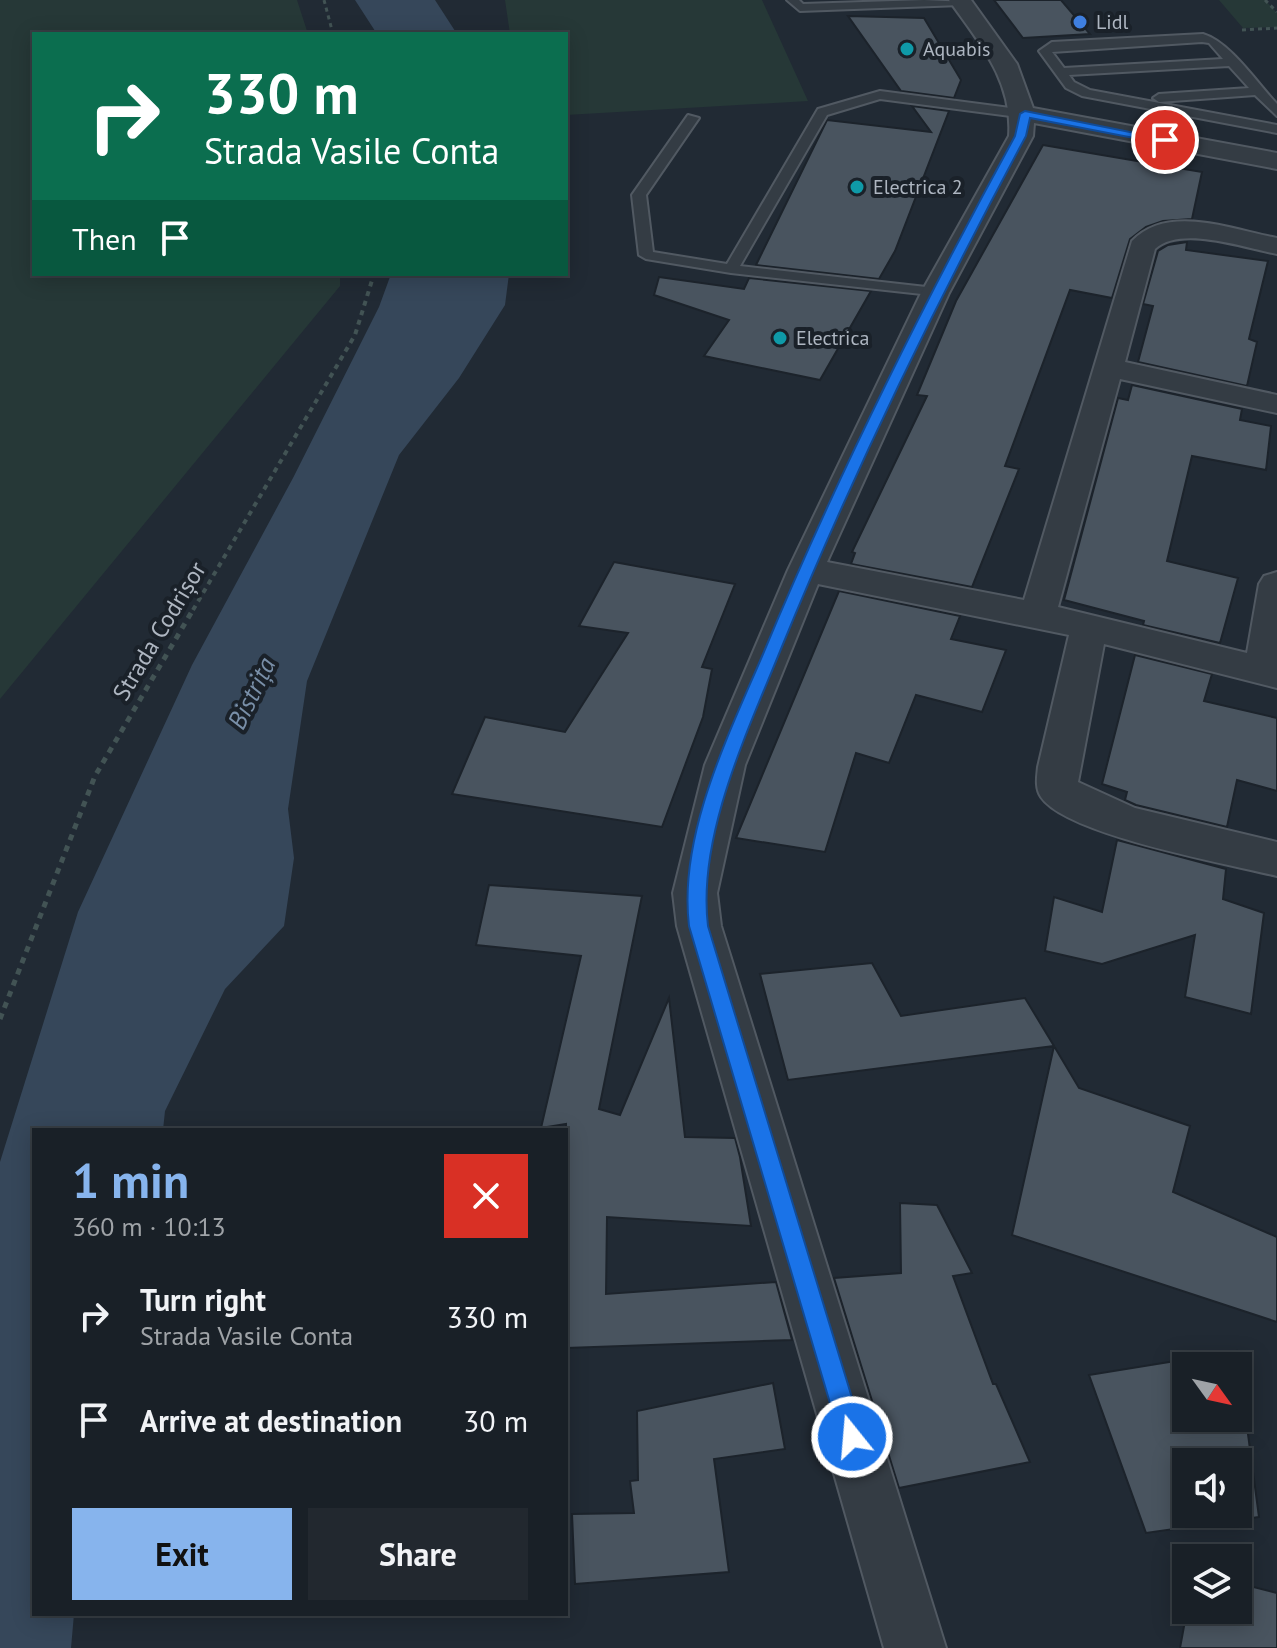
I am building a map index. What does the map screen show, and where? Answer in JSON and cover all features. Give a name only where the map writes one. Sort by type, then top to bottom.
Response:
[{"type":"street","points":[[915,1648],[699,926],[695,893],[725,765],[806,570],[935,293],[1021,136],[1025,114],[1012,74],[960,1]]},
{"type":"street","points":[[1025,114],[1277,161]]},
{"type":"street","points":[[1038,615],[1142,247],[1154,235],[1166,231],[1188,231],[1277,246]]},
{"type":"street","points":[[1110,368],[1277,404]]},
{"type":"street","points":[[806,570],[1038,615],[1270,672],[1277,584]]},
{"type":"street","points":[[1089,627],[1058,767],[1057,789],[1073,802],[1106,816],[1277,859]]},
{"type":"lane","points":[[793,0],[800,8],[960,1]]},
{"type":"lane","points":[[1277,112],[1219,45],[1203,38],[1048,48],[1045,51],[1077,89],[1277,129]]},
{"type":"lane","points":[[1061,72],[1234,62]]},
{"type":"lane","points":[[1126,101],[1259,91]]},
{"type":"lane","points":[[731,269],[822,112],[880,95],[1025,114]]},
{"type":"lane","points":[[693,118],[639,195],[646,255],[731,269],[935,293]]},
{"type":"path","points":[[324,0],[332,32]]},
{"type":"path","points":[[1265,0],[1277,12]]},
{"type":"path","name":"Strada Codrișor","points":[[0,1019],[95,776],[355,335],[373,276]]},
{"type":"shaded area","points":[[0,0],[297,0],[307,32],[32,32],[32,276],[340,276],[340,286],[0,699]]},
{"type":"shaded area","points":[[505,0],[762,0],[808,101],[568,115],[568,32],[510,32]]},
{"type":"shaded area","points":[[1219,0],[1265,0],[1277,13],[1277,27],[1243,28]]},
{"type":"water","points":[[355,0],[435,0],[456,32],[376,32]]},
{"type":"water","name":"Bistrița","points":[[390,276],[509,276],[505,305],[459,378],[399,455],[307,681],[288,809],[294,858],[284,926],[225,989],[165,1111],[163,1128],[32,1128],[32,1616],[74,1616],[71,1648],[0,1648],[0,1162],[78,912],[192,665],[293,478],[379,307]]},
{"type":"building","points":[[994,0],[1061,0],[1090,34],[1023,38]]},
{"type":"building","name":"Aquabis","points":[[848,16],[924,18],[961,80],[954,98],[901,91]]},
{"type":"building","name":"Electrica 2","points":[[912,106],[949,111],[895,251],[879,279],[756,265],[827,120],[931,132]]},
{"type":"building","points":[[1043,145],[1202,172],[1192,219],[1163,221],[1146,227],[1130,239],[1112,298],[1070,290],[1005,466],[1019,469],[972,587],[851,564],[855,553],[852,552],[927,396],[917,395],[956,301]]},
{"type":"building","points":[[1187,242],[1186,250],[1268,261],[1249,339],[1257,342],[1247,386],[1138,362],[1153,306],[1143,304],[1158,251],[1168,245]]},
{"type":"building","name":"Electrica","points":[[659,277],[744,289],[749,278],[871,291],[820,380],[704,356],[729,320],[654,295]]},
{"type":"building","points":[[1132,385],[1242,409],[1240,420],[1271,426],[1266,470],[1192,456],[1167,561],[1238,578],[1220,643],[1143,625],[1144,621],[1064,600],[1118,398],[1128,400]]},
{"type":"building","points":[[614,562],[735,584],[702,667],[712,669],[703,717],[662,827],[452,794],[485,717],[565,732],[628,633],[579,626]]},
{"type":"building","points":[[839,591],[960,616],[951,639],[1006,650],[982,712],[916,695],[889,763],[856,753],[825,852],[736,838]]},
{"type":"building","points":[[1135,655],[1212,674],[1204,701],[1277,718],[1277,791],[1237,780],[1227,827],[1136,805],[1125,800],[1127,792],[1102,784]]},
{"type":"building","points":[[1117,840],[1226,869],[1223,899],[1264,913],[1251,1014],[1185,997],[1195,935],[1102,964],[1045,951],[1054,897],[1102,912]]},
{"type":"building","points":[[489,885],[642,896],[599,1109],[620,1115],[669,998],[685,1137],[735,1138],[751,1226],[607,1217],[606,1294],[776,1282],[792,1340],[568,1348],[568,1128],[566,1124],[541,1128],[581,956],[476,945]]},
{"type":"building","points":[[872,963],[901,1016],[1025,998],[1054,1046],[788,1080],[760,974]]},
{"type":"building","points":[[1054,1046],[1079,1088],[1190,1126],[1173,1192],[1277,1237],[1277,1322],[1012,1235]]},
{"type":"building","points":[[900,1203],[937,1205],[972,1273],[953,1276],[993,1384],[996,1384],[1030,1462],[899,1488],[834,1278],[901,1273]]},
{"type":"building","points":[[1172,1362],[1172,1432],[1248,1432],[1250,1448],[1172,1448],[1172,1528],[1181,1528],[1146,1533],[1089,1375]]},
{"type":"building","points":[[773,1383],[785,1449],[714,1459],[729,1572],[575,1584],[572,1514],[634,1513],[630,1481],[638,1480],[637,1411]]},
{"type":"building","points":[[1252,1464],[1259,1517],[1252,1518]]},
{"type":"building","points":[[1252,1587],[1277,1593],[1277,1648],[1180,1648],[1184,1624],[1252,1624]]},
{"type":"place","name":"Lidl","points":[[1080,22]]},
{"type":"place","name":"Aquabis","points":[[907,49]]},
{"type":"place","name":"Electrica 2","points":[[857,187]]},
{"type":"place","name":"Electrica","points":[[780,338]]},
{"type":"route","points":[[852,1437],[699,926],[695,893],[701,856],[725,765],[806,570],[935,293],[1021,136],[1025,114],[1165,140]]}]
